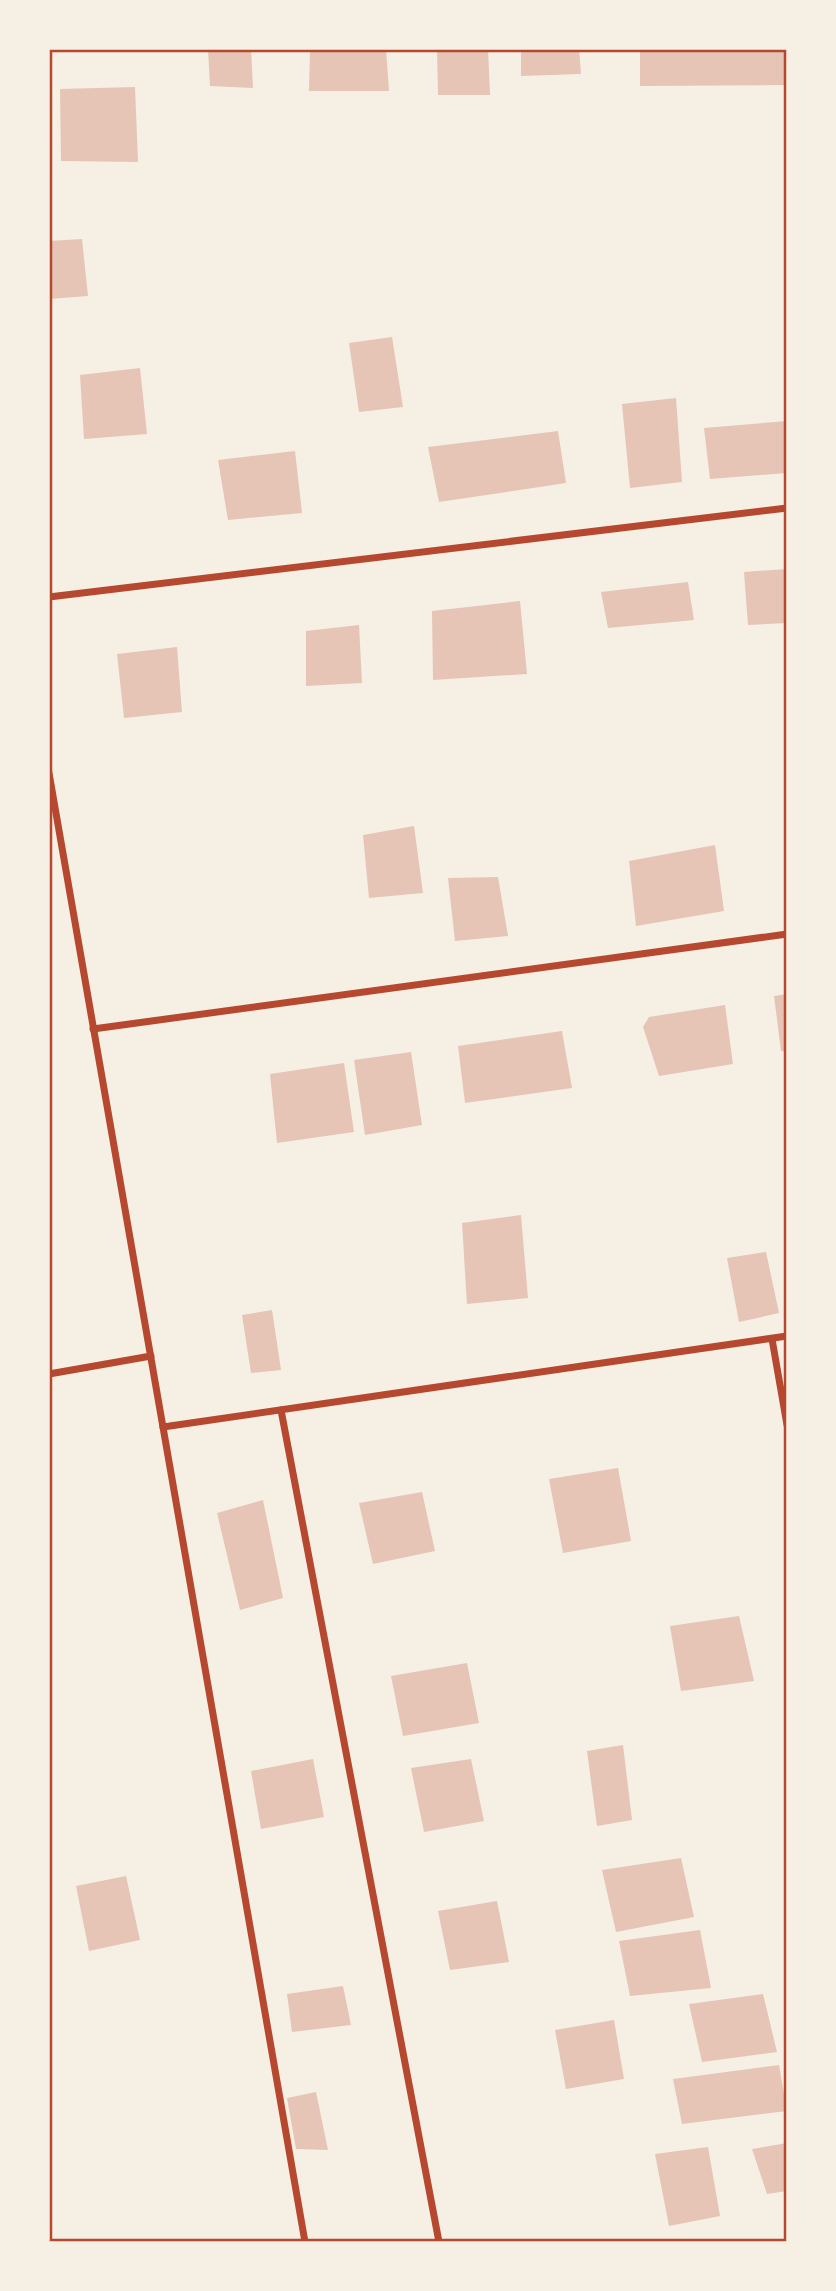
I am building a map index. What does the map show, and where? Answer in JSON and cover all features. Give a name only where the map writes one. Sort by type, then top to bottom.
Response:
[{"type":"street","points":[[49,597],[787,508]]},
{"type":"street","points":[[49,773],[305,2242]]},
{"type":"street","points":[[93,1029],[787,934]]},
{"type":"street","points":[[163,1427],[787,1336]]},
{"type":"street","points":[[772,1339],[787,1426]]},
{"type":"street","points":[[49,1374],[150,1356]]},
{"type":"street","points":[[281,1410],[439,2242]]},
{"type":"building","points":[[208,49],[251,49],[253,88],[210,86]]},
{"type":"building","points":[[310,49],[386,49],[389,91],[309,91]]},
{"type":"building","points":[[437,49],[488,49],[490,95],[438,95]]},
{"type":"building","points":[[521,49],[579,49],[581,74],[521,76]]},
{"type":"building","points":[[640,49],[786,49],[787,85],[640,86]]},
{"type":"building","points":[[135,87],[138,162],[61,161],[60,89]]},
{"type":"building","points":[[82,239],[88,296],[49,299],[49,241]]},
{"type":"building","points":[[392,337],[403,407],[359,412],[349,343]]},
{"type":"building","points":[[140,368],[147,434],[84,439],[80,375]]},
{"type":"building","points":[[676,398],[682,482],[630,488],[622,404]]},
{"type":"building","points":[[787,421],[787,473],[710,479],[704,428]]},
{"type":"building","points":[[558,431],[566,483],[439,502],[428,447]]},
{"type":"building","points":[[295,451],[302,513],[228,520],[218,460]]},
{"type":"building","points":[[787,569],[787,623],[748,625],[744,572]]},
{"type":"building","points":[[688,582],[694,620],[608,628],[601,592]]},
{"type":"building","points":[[520,601],[527,674],[433,680],[432,611]]},
{"type":"building","points":[[359,625],[362,683],[306,686],[306,631]]},
{"type":"building","points":[[177,647],[182,712],[124,718],[117,654]]},
{"type":"building","points":[[414,826],[423,893],[369,898],[363,835]]},
{"type":"building","points":[[715,845],[724,911],[636,926],[629,861]]},
{"type":"building","points":[[498,877],[508,936],[455,941],[448,878]]},
{"type":"building","points":[[787,994],[787,1051],[781,1051],[774,996]]},
{"type":"building","points":[[725,1005],[733,1064],[659,1076],[643,1027],[649,1017]]},
{"type":"building","points":[[562,1031],[572,1088],[465,1103],[458,1046]]},
{"type":"building","points":[[411,1052],[422,1125],[365,1135],[354,1060]]},
{"type":"building","points":[[344,1063],[354,1132],[277,1143],[270,1074]]},
{"type":"building","points":[[521,1215],[528,1298],[467,1304],[462,1223]]},
{"type":"building","points":[[766,1252],[779,1313],[739,1322],[727,1258]]},
{"type":"building","points":[[272,1310],[281,1370],[251,1373],[242,1315]]},
{"type":"building","points":[[618,1468],[631,1541],[563,1553],[549,1479]]},
{"type":"building","points":[[422,1492],[435,1551],[373,1564],[359,1503]]},
{"type":"building","points":[[263,1500],[283,1598],[240,1610],[217,1513]]},
{"type":"building","points":[[739,1616],[754,1681],[681,1691],[670,1626]]},
{"type":"building","points":[[467,1663],[479,1723],[403,1736],[391,1676]]},
{"type":"building","points":[[623,1745],[632,1820],[597,1826],[587,1751]]},
{"type":"building","points":[[313,1759],[324,1817],[261,1829],[251,1771]]},
{"type":"building","points":[[471,1759],[484,1821],[424,1832],[411,1768]]},
{"type":"building","points":[[681,1858],[694,1917],[616,1932],[602,1870]]},
{"type":"building","points":[[126,1876],[140,1940],[89,1951],[76,1886]]},
{"type":"building","points":[[497,1901],[509,1962],[450,1970],[438,1911]]},
{"type":"building","points":[[700,1930],[711,1988],[630,1996],[619,1941]]},
{"type":"building","points":[[343,1986],[351,2025],[292,2032],[287,1994]]},
{"type":"building","points":[[763,1994],[777,2052],[702,2062],[689,2004]]},
{"type":"building","points":[[614,2020],[624,2079],[566,2089],[555,2030]]},
{"type":"building","points":[[779,2065],[787,2111],[682,2124],[673,2079]]},
{"type":"building","points":[[316,2092],[328,2150],[296,2149],[287,2098]]},
{"type":"building","points":[[787,2143],[787,2191],[767,2194],[752,2149]]},
{"type":"building","points":[[708,2147],[720,2216],[669,2226],[655,2154]]}]
